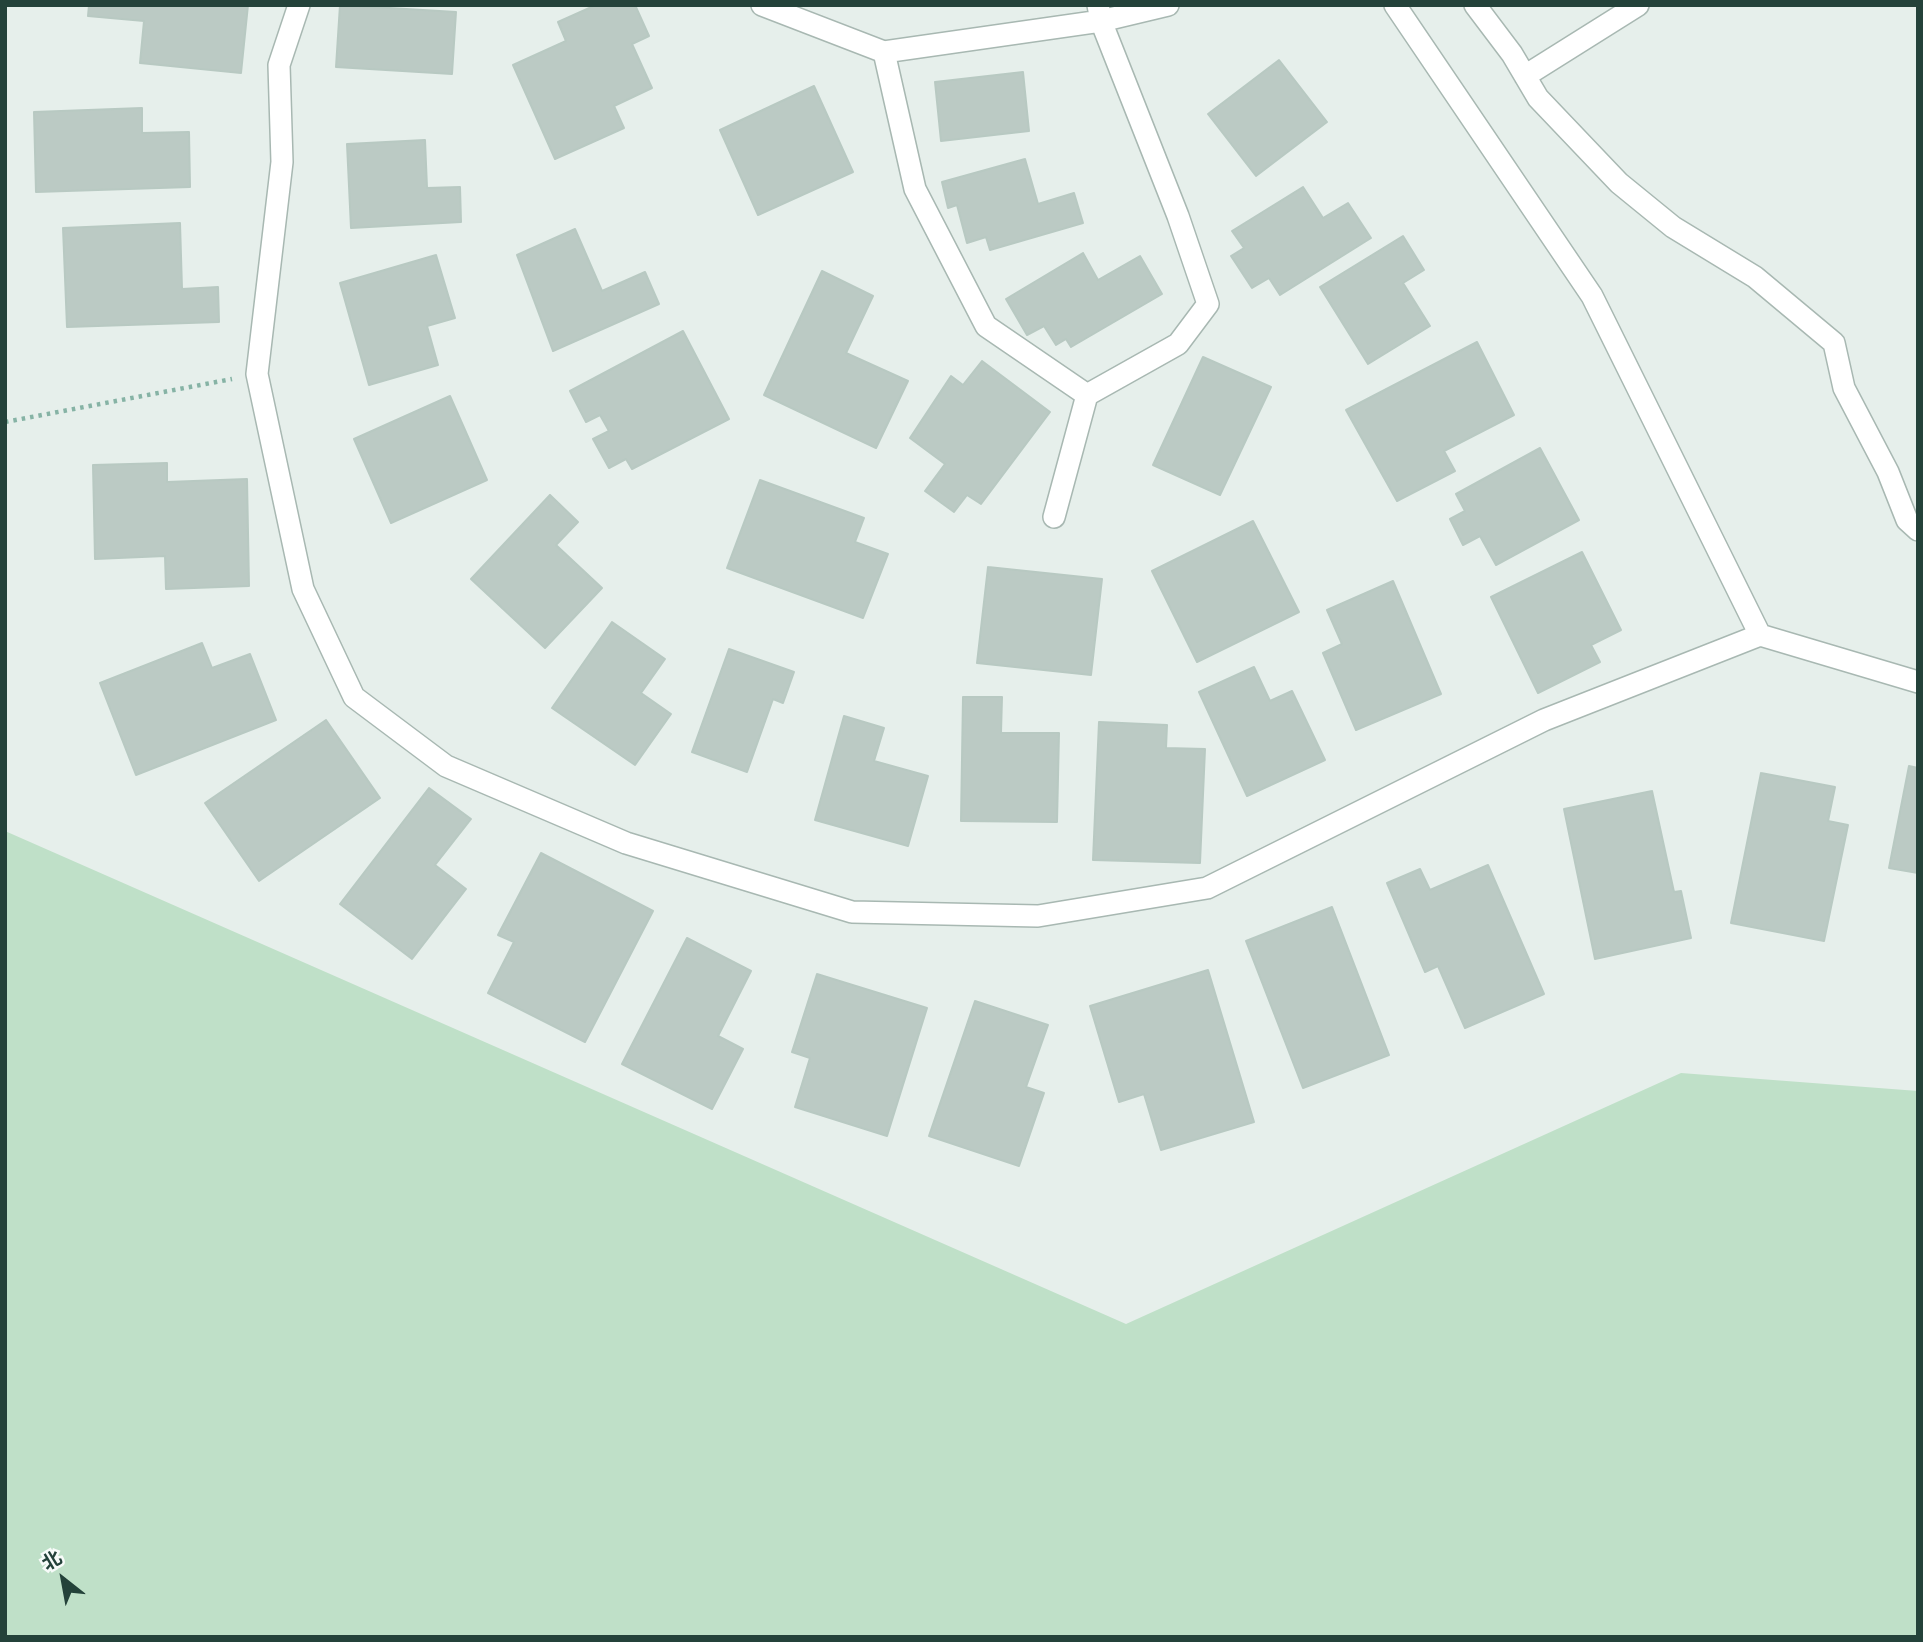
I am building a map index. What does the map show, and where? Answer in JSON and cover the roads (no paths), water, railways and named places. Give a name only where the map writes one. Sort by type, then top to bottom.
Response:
[{"type":"street","points":[[299,5],[279,65],[282,162],[257,374],[303,589],[354,697],[446,766],[626,843],[852,912],[1038,916],[1207,888],[1544,720],[1760,635],[1918,682]]},
{"type":"street","points":[[762,5],[884,52],[1099,13],[1168,5]]},
{"type":"street","points":[[1395,5],[1592,296],[1760,635]]},
{"type":"street","points":[[1475,5],[1511,54],[1538,98],[1619,183],[1673,227],[1755,277],[1834,343],[1844,388],[1888,472],[1908,520],[1918,530]]},
{"type":"street","points":[[1525,76],[1638,5]]},
{"type":"street","points":[[1054,517],[1087,395],[1178,344],[1208,304],[1178,216],[1099,13]]},
{"type":"street","points":[[884,52],[915,189],[986,326],[1087,395]]}]
